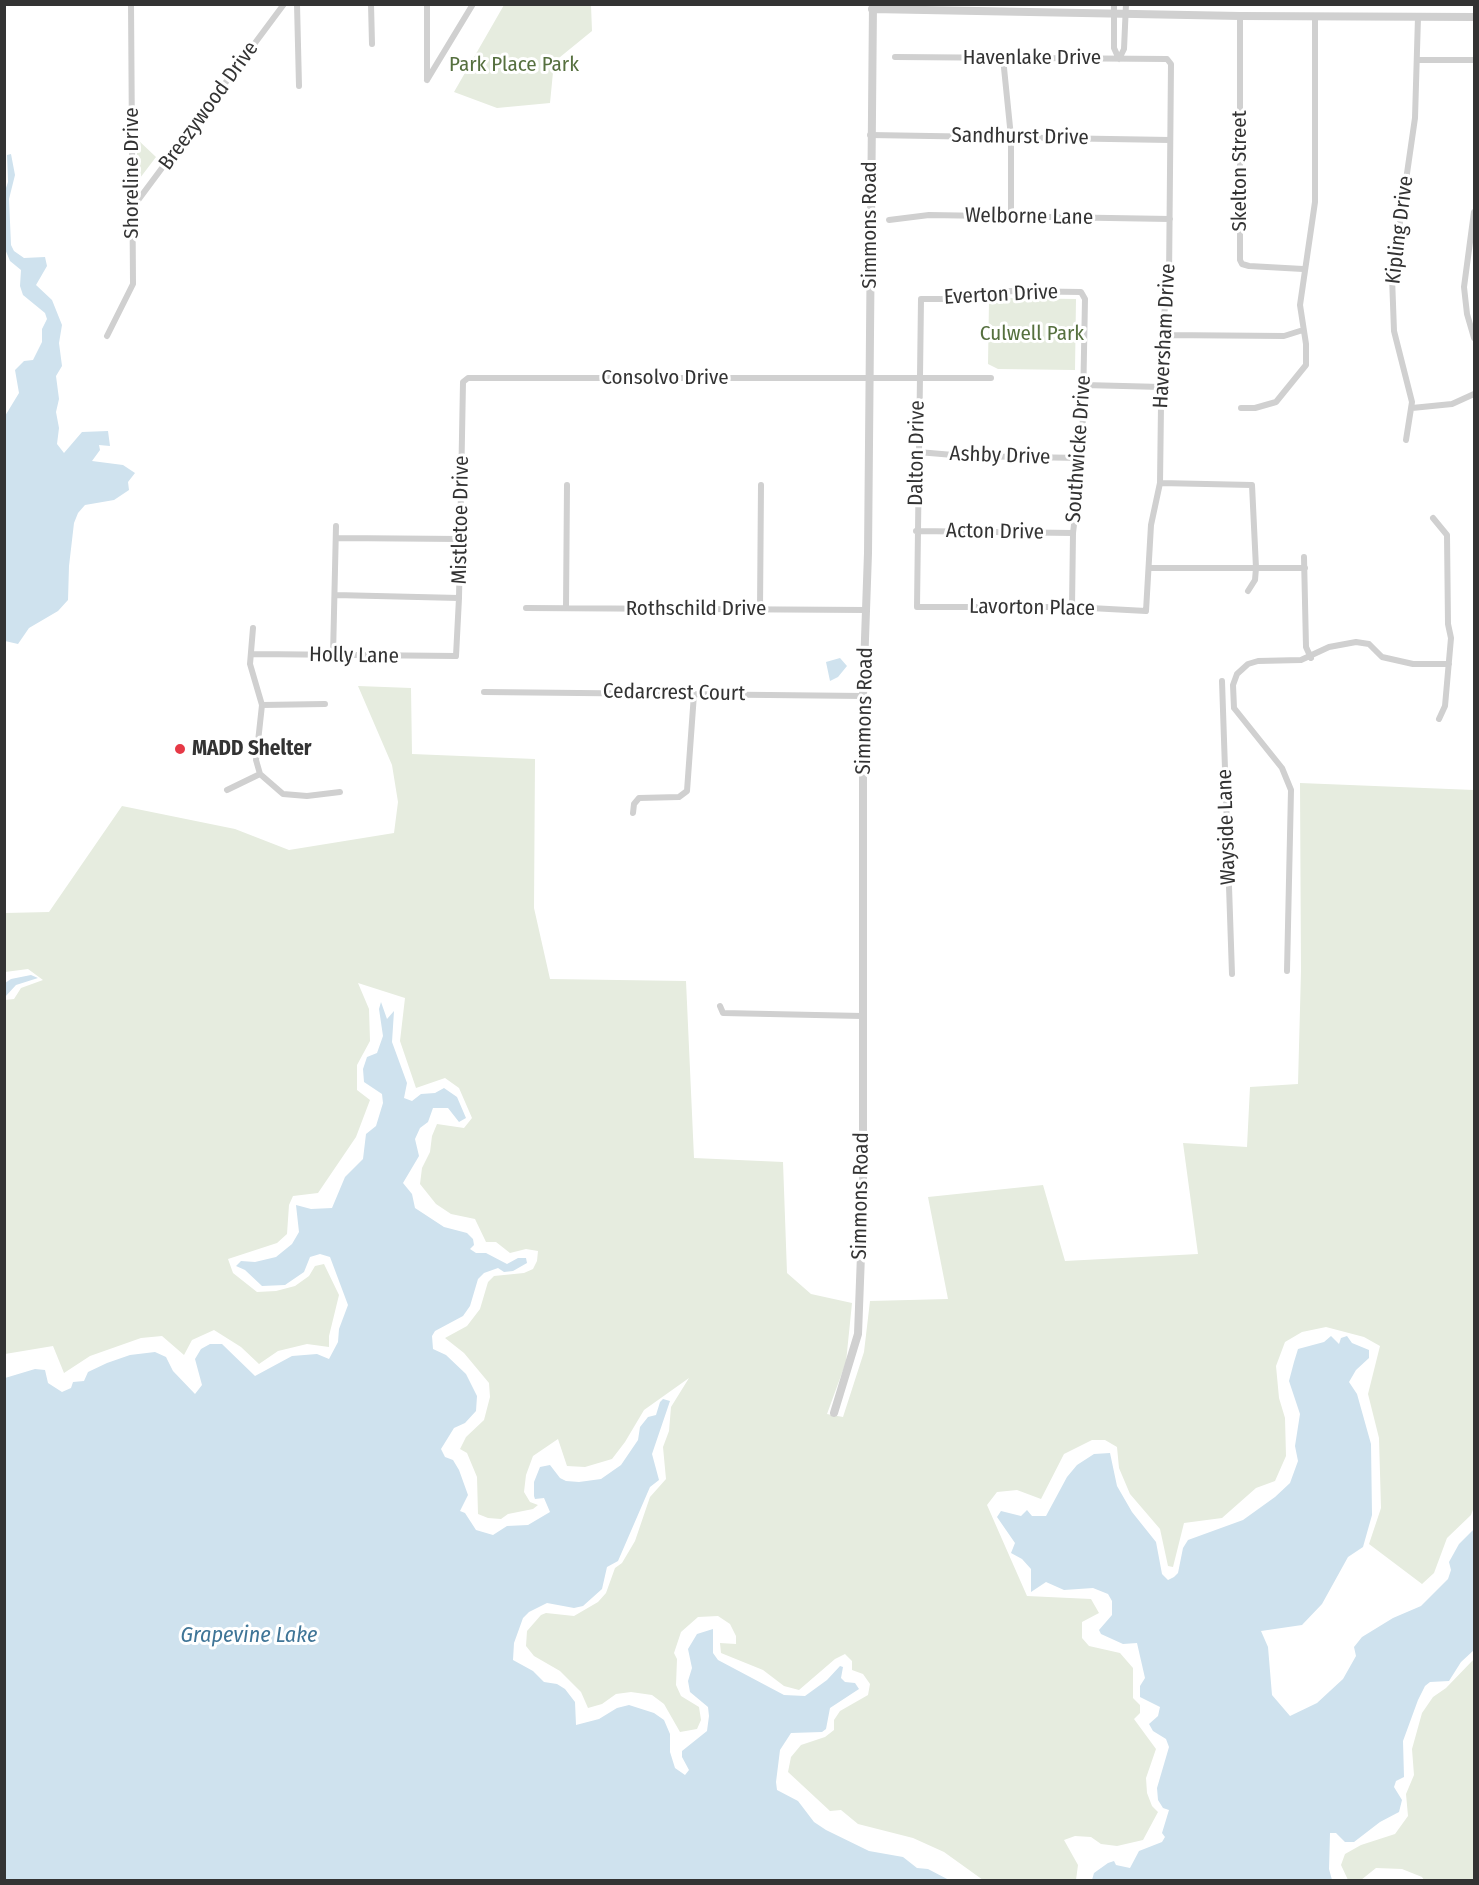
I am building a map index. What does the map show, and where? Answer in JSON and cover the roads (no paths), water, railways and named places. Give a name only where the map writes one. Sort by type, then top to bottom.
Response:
[{"type":"street","name":"Shoreline Drive","points":[[107,336],[133,284],[131,4]]},
{"type":"street","name":"Breezywood Drive","points":[[133,207],[284,4]]},
{"type":"street","points":[[297,4],[299,86]]},
{"type":"street","points":[[371,4],[372,44]]},
{"type":"street","points":[[427,4],[428,80],[473,4]]},
{"type":"street","points":[[872,7],[1125,8],[1240,16],[1474,17]]},
{"type":"street","name":"Simmons Road","points":[[834,1413],[858,1334],[863,1184],[862,1016],[865,858],[863,696],[867,610],[872,7]]},
{"type":"street","points":[[1114,8],[1114,48],[1119,59]]},
{"type":"street","points":[[1119,59],[1124,49],[1125,8]]},
{"type":"street","name":"Skelton Street","points":[[1240,16],[1240,260],[1242,264],[1249,266],[1303,269]]},
{"type":"street","points":[[1241,408],[1268,406],[1276,402],[1290,388],[1306,365],[1306,344],[1300,305],[1303,269],[1315,202],[1315,16]]},
{"type":"street","name":"Kipling Drive","points":[[1406,440],[1412,408],[1394,331],[1392,277],[1415,118],[1418,17]]},
{"type":"street","name":"Havenlake Drive","points":[[895,57],[1170,60]]},
{"type":"street","points":[[1004,58],[1011,137],[1011,216]]},
{"type":"street","name":"Haversham Drive","points":[[1146,611],[1151,525],[1160,483],[1162,335],[1169,279],[1170,60]]},
{"type":"street","points":[[1417,60],[1474,60]]},
{"type":"street","name":"Sandhurst Drive","points":[[870,135],[1170,140]]},
{"type":"street","points":[[1474,214],[1464,287],[1467,314],[1474,338]]},
{"type":"street","name":"Welborne Lane","points":[[890,220],[929,215],[1170,219]]},
{"type":"street","name":"Everton Drive","points":[[921,299],[966,299],[1011,291],[1081,292]]},
{"type":"street","name":"Southwicke Drive","points":[[1072,607],[1073,533],[1082,458],[1085,303],[1081,292]]},
{"type":"street","name":"Dalton Drive","points":[[917,607],[916,531],[921,299]]},
{"type":"street","points":[[1162,335],[1284,336],[1303,330]]},
{"type":"street","name":"Consolvo Drive","points":[[463,382],[474,377],[991,378]]},
{"type":"street","name":"Mistletoe Drive","points":[[456,656],[461,539],[463,382]]},
{"type":"street","points":[[1084,385],[1162,387]]},
{"type":"street","points":[[1412,408],[1452,404],[1474,394]]},
{"type":"street","name":"Ashby Drive","points":[[918,452],[965,456],[1082,458]]},
{"type":"street","points":[[1160,483],[1252,485],[1256,568],[1255,580],[1248,591]]},
{"type":"street","points":[[566,608],[567,484]]},
{"type":"street","points":[[760,609],[761,484]]},
{"type":"street","points":[[1433,518],[1447,535],[1448,624],[1451,638],[1445,706],[1439,719]]},
{"type":"street","points":[[333,656],[336,526]]},
{"type":"street","name":"Acton Drive","points":[[916,531],[1073,533]]},
{"type":"street","points":[[336,538],[461,539]]},
{"type":"street","points":[[1304,557],[1306,647],[1311,658]]},
{"type":"street","points":[[1150,568],[1305,568]]},
{"type":"street","points":[[335,595],[459,598]]},
{"type":"street","name":"Lavorton Place","points":[[917,607],[1072,607],[1146,611]]},
{"type":"street","name":"Rothschild Drive","points":[[526,608],[867,610]]},
{"type":"street","points":[[253,628],[252,674],[262,705],[256,760],[260,774],[283,794],[307,796],[340,792]]},
{"type":"street","points":[[1287,971],[1291,790],[1282,768],[1234,708],[1233,685],[1237,674],[1248,664],[1258,661],[1301,660],[1311,658],[1329,647],[1356,642],[1369,644],[1383,657],[1413,664],[1449,664]]},
{"type":"street","name":"Holly Lane","points":[[253,654],[456,656]]},
{"type":"street","name":"Wayside Lane","points":[[1222,681],[1232,974]]},
{"type":"street","name":"Cedarcrest Court","points":[[484,692],[863,696]]},
{"type":"street","points":[[633,813],[634,804],[639,798],[680,796],[687,791],[693,694]]},
{"type":"street","points":[[262,705],[325,704]]},
{"type":"street","points":[[227,790],[260,774]]},
{"type":"street","points":[[720,1006],[723,1013],[862,1016]]},
{"type":"water","points":[[11,154],[15,175],[9,199],[11,245],[14,251],[24,258],[45,257],[47,266],[36,285],[52,300],[62,325],[59,343],[62,366],[56,376],[59,399],[56,412],[59,428],[57,444],[64,453],[82,432],[108,431],[110,446],[99,445],[100,450],[92,461],[123,465],[135,473],[128,482],[129,490],[114,500],[85,505],[78,513],[74,523],[69,566],[68,600],[58,611],[29,628],[18,644],[5,641],[5,416],[19,393],[15,370],[24,361],[33,360],[42,342],[42,329],[47,319],[45,313],[23,295],[20,286],[21,270],[10,261],[5,249],[7,155]]},
{"type":"water","points":[[840,658],[847,666],[838,677],[830,681],[826,662]]},
{"type":"water","points":[[31,975],[38,978],[16,985],[5,997],[5,983],[11,979]]},
{"type":"water","name":"Grapevine Lake","points":[[381,1002],[387,1019],[394,1011],[392,1042],[407,1083],[404,1098],[412,1101],[421,1094],[435,1093],[444,1088],[457,1097],[466,1118],[459,1122],[448,1108],[433,1108],[428,1122],[420,1128],[415,1139],[419,1156],[403,1183],[412,1194],[415,1208],[444,1227],[467,1233],[473,1239],[474,1245],[470,1249],[476,1253],[486,1253],[507,1264],[518,1258],[526,1258],[527,1263],[513,1271],[504,1272],[498,1268],[484,1273],[478,1279],[470,1306],[463,1316],[435,1331],[432,1336],[433,1349],[446,1355],[466,1374],[477,1396],[476,1411],[465,1423],[454,1428],[441,1449],[445,1457],[453,1460],[459,1470],[468,1495],[460,1511],[465,1513],[476,1530],[493,1535],[507,1526],[528,1525],[550,1512],[544,1498],[535,1499],[534,1496],[534,1482],[540,1467],[550,1465],[560,1478],[566,1481],[601,1479],[621,1465],[638,1440],[640,1427],[648,1417],[656,1415],[660,1402],[663,1399],[670,1401],[652,1454],[659,1480],[650,1487],[618,1561],[607,1567],[602,1589],[583,1606],[574,1608],[547,1603],[529,1612],[523,1618],[514,1643],[513,1660],[533,1671],[544,1682],[557,1684],[565,1689],[575,1702],[576,1725],[599,1719],[617,1708],[629,1705],[654,1713],[664,1720],[670,1734],[670,1752],[675,1768],[685,1775],[689,1770],[682,1757],[682,1751],[707,1731],[709,1716],[708,1707],[690,1692],[688,1681],[692,1668],[688,1649],[697,1634],[713,1629],[713,1653],[718,1660],[784,1695],[805,1696],[827,1680],[840,1666],[843,1667],[841,1678],[845,1682],[855,1683],[859,1689],[830,1708],[826,1729],[822,1732],[791,1733],[780,1750],[777,1790],[798,1801],[814,1822],[826,1830],[869,1851],[903,1857],[917,1868],[928,1869],[949,1880],[5,1880],[5,1378],[35,1369],[45,1370],[48,1383],[62,1392],[71,1388],[73,1382],[84,1381],[88,1372],[107,1363],[130,1355],[155,1352],[166,1357],[173,1371],[195,1394],[202,1385],[195,1359],[201,1349],[210,1344],[222,1344],[255,1376],[292,1356],[317,1354],[329,1359],[338,1342],[339,1329],[348,1305],[330,1257],[320,1254],[310,1257],[304,1272],[285,1285],[262,1286],[245,1270],[236,1266],[241,1261],[255,1262],[276,1257],[292,1244],[299,1232],[296,1205],[311,1209],[332,1208],[345,1177],[363,1159],[366,1134],[376,1126],[383,1103],[382,1094],[364,1082],[363,1069],[367,1057],[377,1053],[383,1036],[379,1009]]},
{"type":"water","points":[[1331,1336],[1339,1344],[1341,1338],[1347,1336],[1352,1343],[1369,1350],[1369,1358],[1356,1370],[1349,1382],[1357,1394],[1371,1444],[1372,1515],[1363,1547],[1348,1557],[1322,1604],[1302,1625],[1261,1631],[1268,1647],[1272,1695],[1290,1716],[1317,1703],[1343,1679],[1356,1656],[1354,1647],[1362,1637],[1393,1618],[1421,1606],[1448,1579],[1451,1570],[1449,1562],[1459,1544],[1474,1529],[1474,1650],[1461,1662],[1449,1681],[1430,1682],[1425,1686],[1418,1700],[1403,1741],[1404,1777],[1396,1781],[1394,1787],[1402,1800],[1399,1812],[1380,1822],[1354,1842],[1345,1842],[1336,1833],[1330,1833],[1329,1869],[1332,1880],[1092,1880],[1094,1873],[1114,1861],[1116,1865],[1130,1868],[1139,1851],[1162,1842],[1165,1837],[1162,1833],[1169,1810],[1163,1808],[1158,1800],[1157,1788],[1169,1747],[1166,1739],[1153,1731],[1149,1724],[1158,1716],[1160,1707],[1140,1697],[1140,1686],[1145,1678],[1137,1643],[1123,1644],[1101,1634],[1099,1630],[1112,1615],[1112,1601],[1108,1594],[1093,1588],[1064,1590],[1046,1582],[1031,1592],[1031,1569],[1022,1559],[1011,1553],[1015,1543],[997,1517],[1001,1511],[1021,1516],[1027,1510],[1032,1516],[1046,1516],[1067,1477],[1077,1465],[1094,1454],[1110,1453],[1117,1486],[1132,1512],[1156,1542],[1162,1574],[1168,1580],[1174,1577],[1178,1573],[1183,1548],[1188,1540],[1243,1520],[1290,1483],[1298,1461],[1295,1446],[1300,1414],[1289,1381],[1294,1362],[1298,1349],[1324,1342]]},
{"type":"place","name":"MADD Shelter","points":[[180,749]]},
{"type":"park label","name":"Park Place Park","points":[[514,65]]},
{"type":"park label","name":"Culwell Park","points":[[1032,334]]}]
